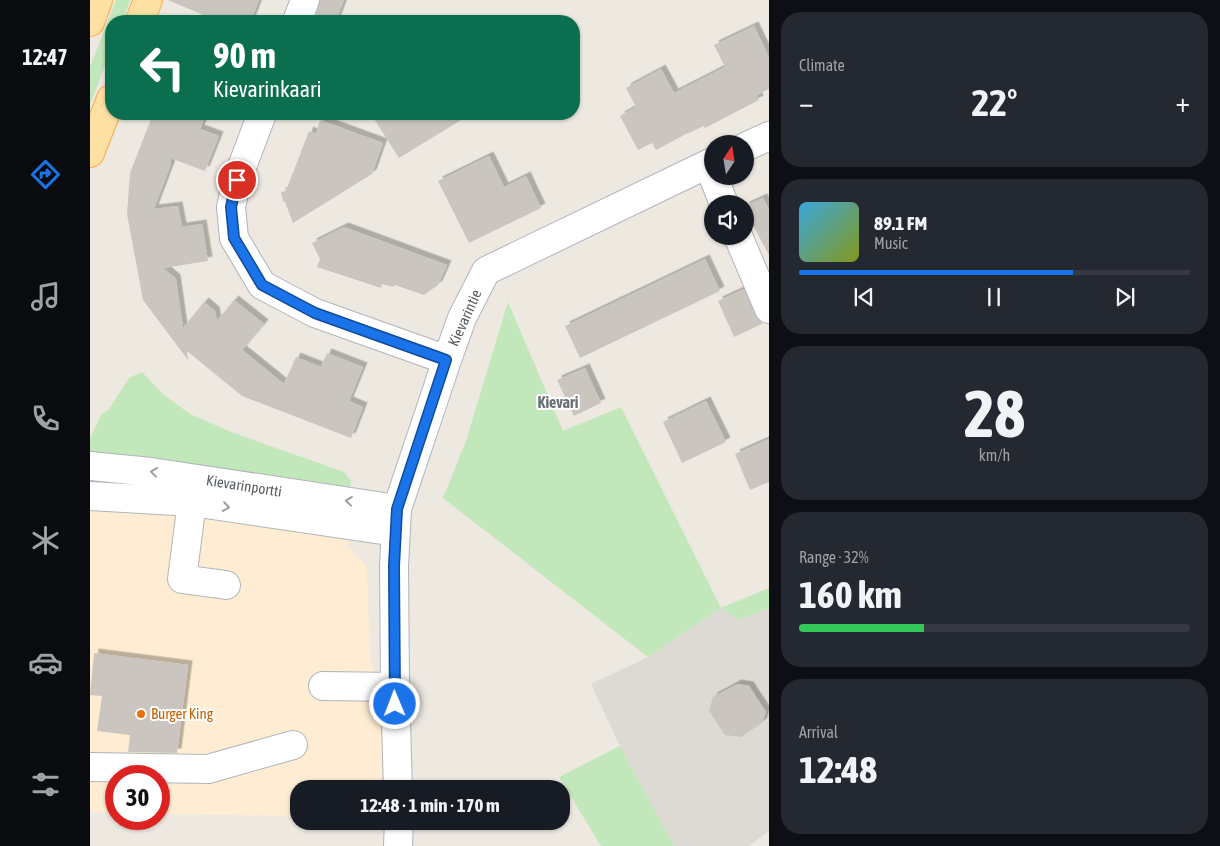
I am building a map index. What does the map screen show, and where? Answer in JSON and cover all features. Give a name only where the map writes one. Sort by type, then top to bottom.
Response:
[{"type":"main road","points":[[90,22],[98,0]]},
{"type":"main road","points":[[142,15],[148,0]]},
{"type":"main road","points":[[90,153],[105,114]]},
{"type":"street","points":[[299,15],[305,0]]},
{"type":"street","points":[[260,120],[237,180],[231,207],[234,238],[262,285],[315,313],[446,360]]},
{"type":"street","points":[[754,143],[769,136]]},
{"type":"street","name":"Kievarintie","points":[[398,780],[395,687],[397,520],[446,360],[462,318],[486,271],[704,173]]},
{"type":"street","points":[[742,245],[769,309]]},
{"type":"street","name":"Kievarinportti","points":[[90,466],[191,490],[397,520]]},
{"type":"street","points":[[191,490],[182,579],[226,585]]},
{"type":"street","name":"Kievarinportti","points":[[90,496],[191,490]]},
{"type":"street","points":[[323,686],[395,687]]},
{"type":"street","points":[[90,768],[208,769],[293,745]]},
{"type":"street","points":[[398,846],[399,830]]},
{"type":"shaded area","points":[[148,506],[348,533],[347,545],[367,567],[370,655],[382,713],[382,780],[290,780],[290,816],[170,814],[170,765],[105,765],[105,813],[90,812],[90,508]]},
{"type":"shaded area","points":[[721,608],[738,620],[769,608],[769,831],[749,846],[674,846],[620,746],[591,684],[648,657]]},
{"type":"green space","points":[[116,0],[130,0],[125,15],[110,15]]},
{"type":"green space","points":[[105,28],[105,66],[90,105],[90,67]]},
{"type":"green space","points":[[508,302],[563,431],[621,407],[721,608],[648,657],[443,498],[466,441]]},
{"type":"green space","points":[[142,372],[164,395],[190,414],[231,432],[344,472],[351,481],[350,489],[90,455],[90,439],[101,415],[109,409],[129,378]]},
{"type":"green space","points":[[769,588],[769,608],[738,620],[721,608]]},
{"type":"green space","points":[[620,746],[674,846],[601,846],[570,795],[570,780],[561,780],[559,777]]},
{"type":"building","points":[[168,0],[259,0],[253,15],[204,15]]},
{"type":"building","points":[[320,0],[344,0],[338,15],[316,15]]},
{"type":"building","points":[[754,26],[769,57],[769,89],[757,95],[759,100],[705,128],[704,126],[656,150],[652,143],[638,150],[620,116],[636,107],[626,88],[661,69],[674,93],[725,67],[714,45]]},
{"type":"building","points":[[151,120],[204,120],[200,129],[219,136],[205,171],[170,158],[171,164],[154,209],[178,206],[182,227],[202,224],[208,261],[163,268],[176,279],[183,328],[204,302],[215,311],[217,321],[234,300],[264,324],[242,350],[284,384],[296,357],[321,367],[327,353],[363,367],[349,401],[363,407],[351,438],[242,396],[187,351],[188,360],[143,300],[127,214],[130,173]]},
{"type":"building","points":[[320,120],[383,143],[372,174],[293,223],[281,192],[286,191],[309,131],[316,134]]},
{"type":"building","points":[[375,120],[461,120],[399,158]]},
{"type":"building","points":[[489,156],[504,187],[526,176],[541,208],[469,243],[438,181]]},
{"type":"building","points":[[763,198],[769,210],[769,255],[754,227],[754,202]]},
{"type":"building","points":[[344,227],[447,265],[438,285],[424,295],[395,285],[393,287],[382,284],[381,288],[317,267],[320,259],[312,243]]},
{"type":"building","points":[[705,259],[720,291],[580,358],[565,326]]},
{"type":"building","points":[[744,289],[755,315],[762,324],[734,337],[718,301]]},
{"type":"building","points":[[585,368],[601,403],[574,416],[557,380]]},
{"type":"building","points":[[706,401],[726,442],[682,463],[663,422]]},
{"type":"building","points":[[769,439],[769,482],[750,490],[735,454]]},
{"type":"building","name":"Burger King","points":[[94,653],[188,665],[177,753],[128,752],[130,735],[97,731],[102,696],[90,695]]},
{"type":"building","points":[[737,684],[749,686],[766,712],[762,723],[741,737],[725,735],[709,711],[713,697]]},
{"type":"place","name":"Burger King","points":[[141,714]]},
{"type":"district","name":"Kievari","points":[[558,402]]},
{"type":"route","points":[[237,180],[231,207],[234,238],[262,285],[315,313],[446,360],[397,509],[394,566],[395,704]]}]
